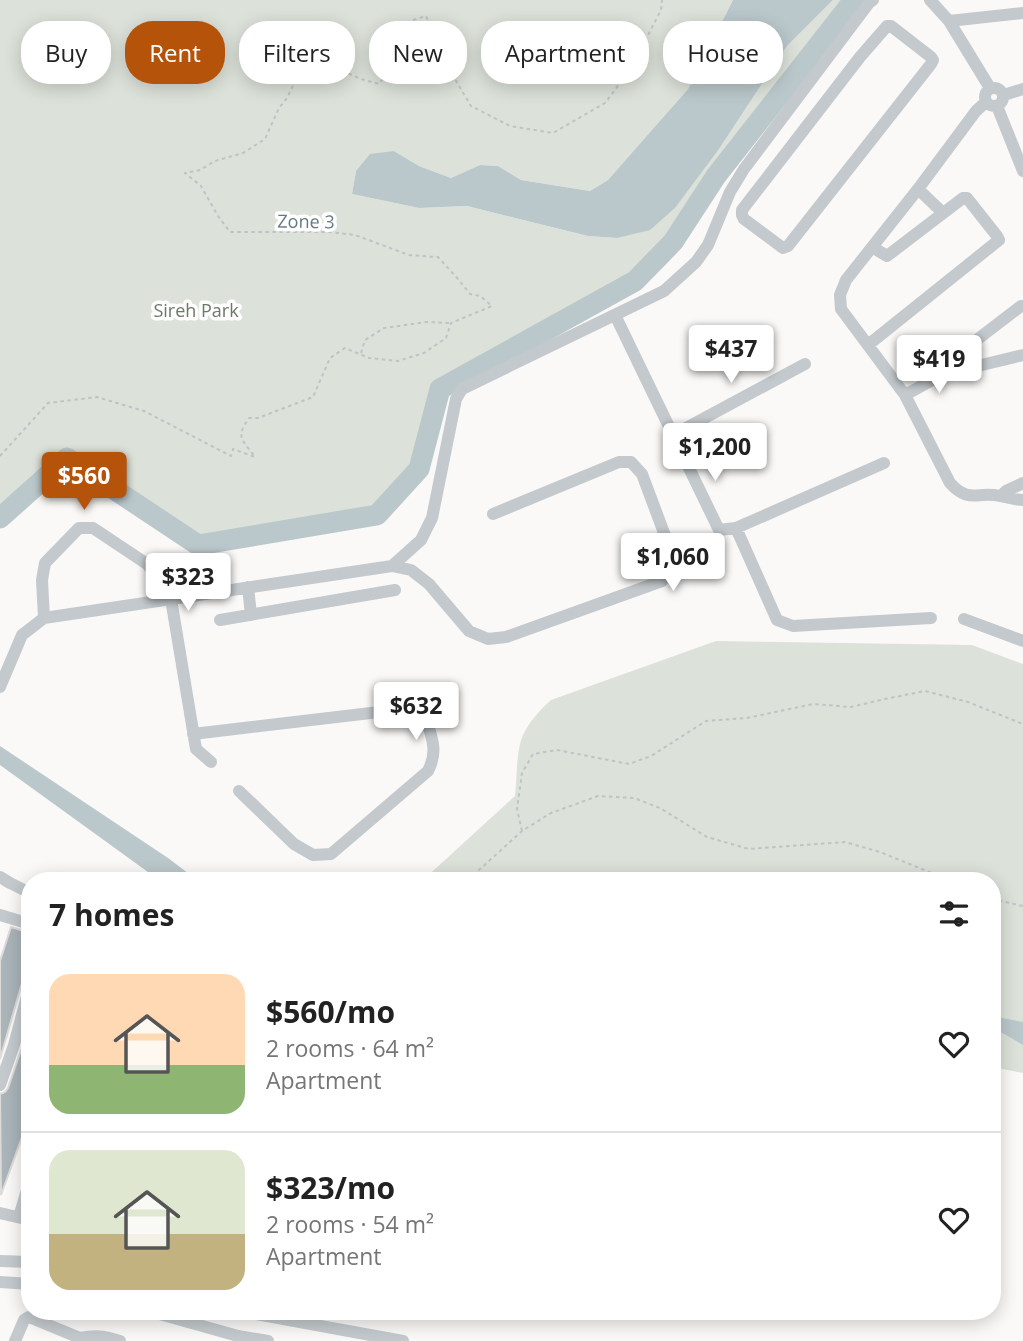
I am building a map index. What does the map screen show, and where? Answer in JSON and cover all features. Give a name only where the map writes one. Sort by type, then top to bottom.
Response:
[{"type":"street","points":[[392,566],[421,540],[432,517],[456,399],[462,389],[664,291],[696,262],[708,245],[730,192],[752,158],[873,0]]},
{"type":"street","points":[[930,0],[949,21],[990,88],[985,97],[996,101],[1021,163]]},
{"type":"street","points":[[949,21],[1023,13]]},
{"type":"street","points":[[891,26],[933,60],[785,249],[742,215],[743,210],[860,57],[883,28],[891,26]]},
{"type":"street","points":[[840,42],[860,57]]},
{"type":"street","points":[[1023,89],[976,111],[846,280],[840,295],[841,309],[905,396],[950,483],[959,493],[1023,500]]},
{"type":"street","points":[[752,158],[770,173]]},
{"type":"street","points":[[918,189],[943,213]]},
{"type":"street","points":[[868,345],[999,240],[967,198],[963,198],[887,256],[872,247]]},
{"type":"street","points":[[956,367],[957,355],[1023,306]]},
{"type":"street","points":[[615,315],[719,530],[736,528],[884,463]]},
{"type":"street","points":[[905,396],[956,367],[965,369],[1023,355]]},
{"type":"street","points":[[673,435],[805,364]]},
{"type":"street","points":[[0,687],[22,635],[44,618],[392,566],[411,570],[429,584],[469,632],[488,639],[506,637],[662,581],[673,564],[642,474],[631,463],[619,463],[493,514]]},
{"type":"street","points":[[1001,496],[1023,484]]},
{"type":"street","points":[[44,618],[42,580],[45,563],[79,528],[93,528],[147,564],[153,571],[165,600],[196,748],[211,762]]},
{"type":"street","points":[[736,528],[776,620],[793,626],[931,618]]},
{"type":"street","points":[[346,572],[350,597]]},
{"type":"street","points":[[248,587],[251,615]]},
{"type":"street","points":[[220,620],[395,590]]},
{"type":"street","points":[[964,620],[1023,641]]},
{"type":"street","points":[[193,734],[413,708],[425,715],[435,750],[428,771],[331,854],[313,855],[294,844],[239,792]]},
{"type":"street","points":[[0,877],[21,888]]},
{"type":"street","points":[[0,915],[21,921]]},
{"type":"street","points":[[0,1085],[21,1019]]},
{"type":"street","points":[[0,1213],[21,1217]]},
{"type":"street","points":[[0,1261],[21,1262]]},
{"type":"street","points":[[0,1282],[21,1283]]},
{"type":"street","points":[[15,1341],[24,1320]]},
{"type":"street","points":[[36,1320],[79,1340],[103,1336],[120,1341]]},
{"type":"street","points":[[179,1320],[238,1338],[263,1341]]},
{"type":"street","points":[[288,1320],[403,1341]]},
{"type":"path","name":"Zone 3","points":[[0,456],[48,403],[97,397],[144,411],[231,456],[233,449],[255,457],[241,437],[242,429],[249,418],[258,418],[313,397],[330,358],[345,348],[369,358],[398,361],[424,353],[446,338],[451,323],[492,306],[480,296],[470,294],[438,257],[409,256],[355,235],[330,232],[230,232],[201,186],[185,173],[243,153],[265,139],[300,71],[334,67],[379,84],[392,65],[412,20],[426,16],[449,69],[471,106],[510,126],[553,133],[605,103],[630,70],[661,10],[662,0]]},
{"type":"path","points":[[361,354],[365,340],[384,328],[427,322],[451,323]]},
{"type":"path","points":[[522,831],[517,809],[522,773],[534,754],[557,750],[629,764],[651,756],[706,721],[747,718],[813,704],[851,707],[925,691],[968,702],[1023,724]]},
{"type":"path","points":[[477,872],[522,831],[551,813],[598,796],[634,798],[660,808],[707,837],[749,849],[845,842],[880,852],[929,872]]},
{"type":"path","points":[[1001,902],[1023,906]]},
{"type":"green space","name":"Sireh Park","points":[[0,0],[733,0],[722,21],[663,21],[663,84],[691,84],[608,180],[590,191],[521,180],[498,166],[480,165],[451,178],[419,166],[394,151],[356,171],[352,194],[419,208],[467,206],[588,236],[617,238],[719,149],[762,84],[783,84],[783,52],[787,46],[833,0],[854,0],[716,176],[673,242],[635,281],[440,389],[419,469],[377,515],[198,545],[67,458],[0,518]]},
{"type":"green space","points":[[716,641],[972,645],[1023,664],[1023,1073],[1001,1069],[1001,872],[432,872],[515,796],[523,735],[535,716],[551,700]]},
{"type":"shaded area","points":[[733,0],[833,0],[783,52],[783,21],[722,21]]},
{"type":"shaded area","points":[[691,84],[762,84],[719,149],[675,208],[650,230],[617,238],[588,236],[467,206],[419,208],[352,194],[356,171],[370,154],[394,151],[419,166],[451,178],[480,165],[498,166],[521,180],[590,191],[608,180]]},
{"type":"shaded area","points":[[0,746],[186,872],[148,872],[0,765]]},
{"type":"shaded area","points":[[1001,1018],[1023,1022],[1023,1045],[1001,1032]]},
{"type":"building","points":[[11,927],[21,930],[21,986],[0,1059],[0,961]]},
{"type":"building","points":[[21,1050],[21,1140],[1,1195],[0,1094],[8,1088]]},
{"type":"waterway","points":[[0,518],[67,458],[198,545],[377,515],[419,469],[440,389],[635,281],[673,242],[716,176],[854,0]]}]
